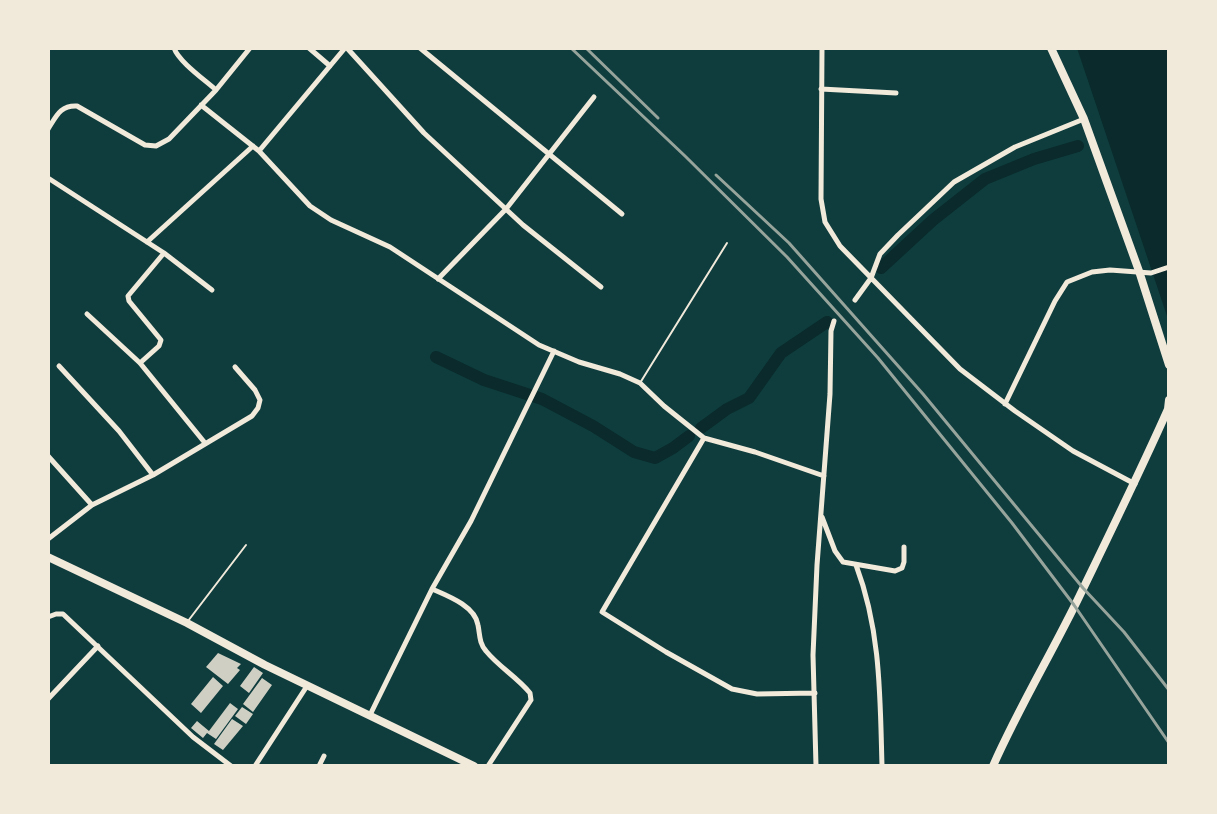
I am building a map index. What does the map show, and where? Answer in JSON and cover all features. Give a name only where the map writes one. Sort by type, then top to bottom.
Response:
[{"type":"main road","points":[[1051,48],[1084,119],[1139,271],[1169,365]]},
{"type":"main road","points":[[993,766],[1012,724],[1080,596],[1135,484],[1168,409],[1169,400]]},
{"type":"main road","points":[[48,557],[187,623],[307,686],[474,766]]},
{"type":"street","points":[[174,48],[175,53],[216,90]]},
{"type":"street","points":[[48,129],[60,110],[68,105],[76,106],[145,145],[156,146],[169,139],[216,90],[250,48]]},
{"type":"street","points":[[309,48],[330,66]]},
{"type":"street","points":[[259,151],[346,48],[424,133],[523,225],[601,287]]},
{"type":"street","points":[[420,48],[622,214]]},
{"type":"street","points":[[822,48],[821,199],[825,222],[840,246],[960,369],[1005,404],[1073,451],[1135,484]]},
{"type":"street","points":[[821,89],[896,93]]},
{"type":"street","points":[[438,279],[506,209],[594,97]]},
{"type":"street","points":[[201,105],[259,151],[310,206],[331,220],[390,247],[539,345],[579,362],[620,374],[640,383],[664,406],[704,438],[824,476]]},
{"type":"street","points":[[855,300],[871,278],[880,254],[954,182],[1016,147],[1084,119]]},
{"type":"street","points":[[147,242],[253,146]]},
{"type":"street","points":[[48,178],[164,253],[212,290]]},
{"type":"street","points":[[140,363],[159,346],[161,340],[129,301],[128,296],[164,253]]},
{"type":"street","points":[[1005,404],[1055,301],[1067,282],[1092,272],[1110,270],[1151,273],[1169,267]]},
{"type":"street","points":[[87,314],[140,363],[205,443]]},
{"type":"street","points":[[816,766],[813,655],[830,394],[831,331],[834,321]]},
{"type":"street","points":[[370,715],[432,589],[471,521],[554,351]]},
{"type":"street","points":[[59,366],[119,431],[153,475]]},
{"type":"street","points":[[48,539],[92,505],[153,475],[252,416],[260,400],[255,390],[236,367]]},
{"type":"street","points":[[704,438],[602,612],[666,652],[732,689],[757,694],[814,693]]},
{"type":"street","points":[[48,456],[92,505]]},
{"type":"street","points":[[821,516],[835,552],[843,562],[895,571],[902,568],[904,547]]},
{"type":"street","points":[[856,565],[864,588],[879,669],[882,766]]},
{"type":"street","points":[[432,589],[455,600],[470,611],[478,622],[480,642],[486,651],[530,693],[531,700],[488,766]]},
{"type":"street","points":[[48,617],[63,614],[193,737],[231,766]]},
{"type":"street","points":[[48,699],[98,646]]},
{"type":"street","points":[[255,766],[307,686]]},
{"type":"street","points":[[319,766],[324,756]]},
{"type":"lane","points":[[640,383],[727,243]]},
{"type":"lane","points":[[187,623],[246,545]]},
{"type":"water","points":[[1077,48],[1169,48],[1169,322]]},
{"type":"building","points":[[218,653],[241,664],[237,668],[240,670],[228,684],[206,667]]},
{"type":"building","points":[[254,667],[263,673],[249,693],[240,686]]},
{"type":"building","points":[[213,677],[223,686],[201,713],[191,704]]},
{"type":"building","points":[[262,678],[272,685],[253,712],[243,704]]},
{"type":"building","points":[[230,703],[238,709],[216,739],[207,733],[203,738],[191,728],[197,721],[209,731]]},
{"type":"building","points":[[242,707],[253,714],[246,724],[235,716]]},
{"type":"building","points":[[232,719],[243,726],[223,750],[214,744]]},
{"type":"waterway","points":[[881,268],[933,220],[985,179],[1034,159],[1078,146]]},
{"type":"waterway","points":[[701,428],[727,409],[749,398],[781,353],[827,322]]},
{"type":"waterway","points":[[436,357],[484,380],[542,399],[593,426],[634,452],[655,458],[689,436]]},
{"type":"railway","points":[[571,48],[787,257],[878,358],[1012,523],[1074,605],[1169,743]]},
{"type":"railway","points":[[586,48],[658,118]]},
{"type":"railway","points":[[716,175],[789,243],[923,394],[1083,588],[1124,632],[1169,690]]}]
